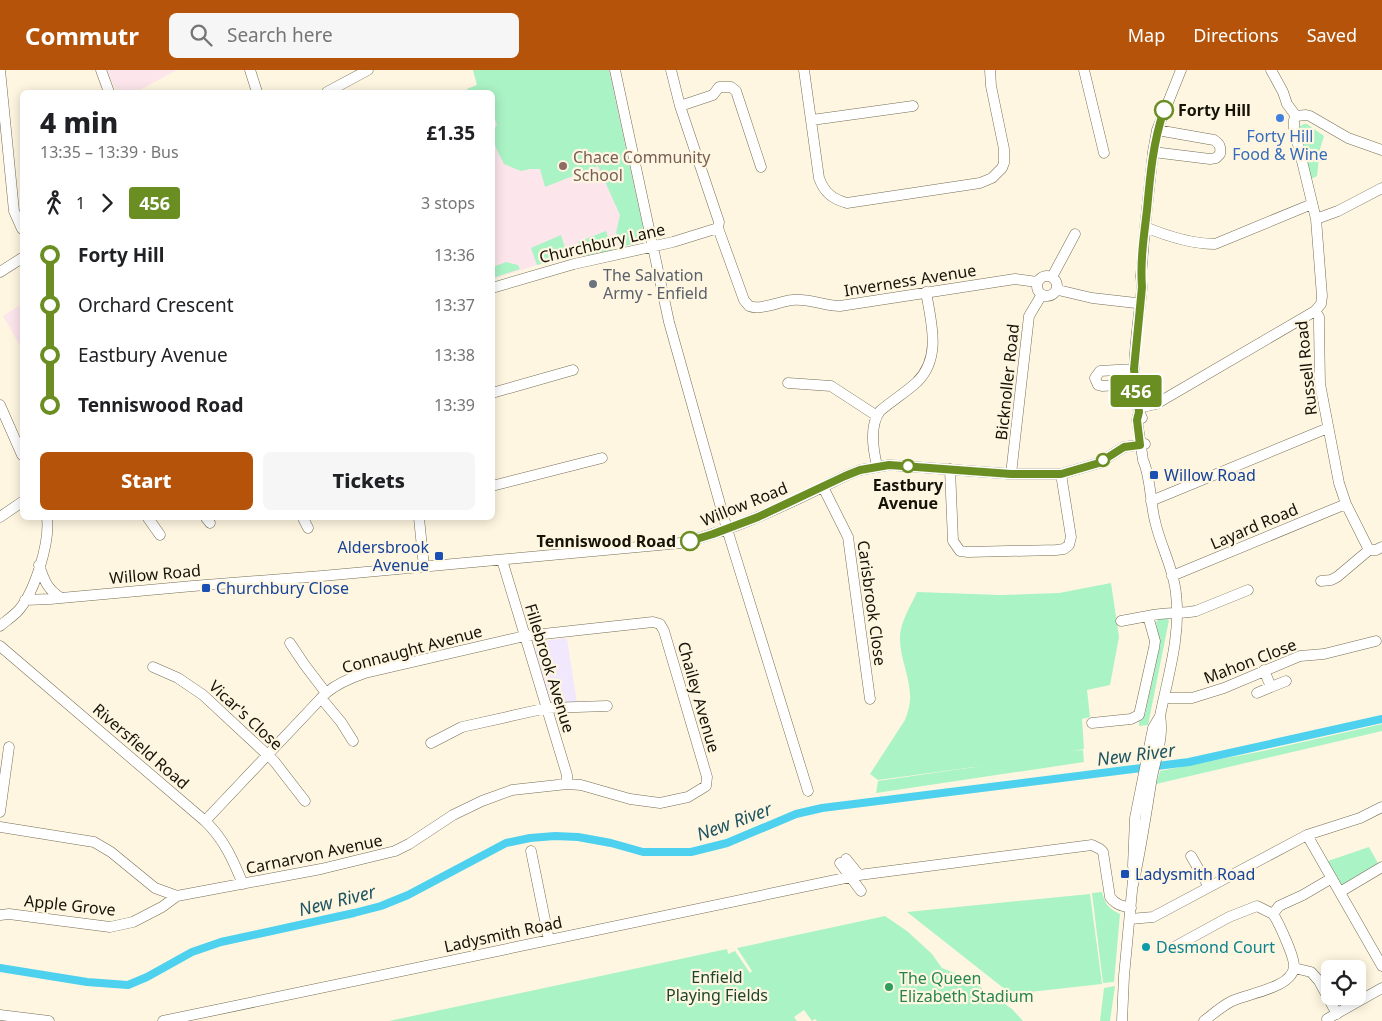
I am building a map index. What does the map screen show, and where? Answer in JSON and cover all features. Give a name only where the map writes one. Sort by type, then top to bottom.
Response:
[{"type":"street","points":[[0,70],[14,211],[20,224]]},
{"type":"street","points":[[101,70],[108,90]]},
{"type":"street","points":[[250,70],[256,90]]},
{"type":"street","points":[[335,90],[368,70]]},
{"type":"street","points":[[615,70],[669,322],[728,529],[808,791]]},
{"type":"street","points":[[671,70],[680,106],[718,225]]},
{"type":"street","points":[[804,70],[819,178],[822,187],[836,200],[846,203],[987,181],[1002,168],[1004,155],[991,86],[990,70]]},
{"type":"street","points":[[1084,70],[1104,152]]},
{"type":"street","points":[[1122,1021],[1124,976],[1133,885],[1142,842],[1148,777],[1152,757],[1162,730],[1160,716],[1178,624],[1176,593],[1159,539],[1143,460],[1142,419],[1138,410],[1134,369],[1142,287],[1141,276],[1145,226],[1153,152],[1158,130],[1181,70]]},
{"type":"street","points":[[1271,70],[1284,92],[1287,104],[1296,116],[1306,114],[1348,138],[1382,150]]},
{"type":"street","points":[[680,106],[713,95],[719,87],[731,87],[736,91],[761,167]]},
{"type":"street","points":[[812,120],[913,106]]},
{"type":"street","name":"Russell Road","points":[[1296,116],[1294,128],[1316,219],[1322,296],[1321,304],[1315,310],[1320,324],[1320,384],[1328,428],[1339,483],[1346,504],[1376,549]]},
{"type":"street","points":[[1153,152],[1210,159],[1216,158],[1220,154],[1221,148],[1219,143],[1214,140],[1158,130]]},
{"type":"street","points":[[1316,219],[1338,211],[1382,188]]},
{"type":"street","points":[[1145,226],[1160,233],[1202,244],[1215,244],[1312,204]]},
{"type":"street","name":"Churchbury Lane","points":[[495,287],[574,264],[652,246],[718,225]]},
{"type":"street","name":"Inverness Avenue","points":[[718,225],[744,300],[749,306],[758,307],[801,300],[828,306],[840,306],[1015,279],[1037,282],[1040,279],[1052,277]]},
{"type":"street","points":[[1058,290],[1052,277],[1075,234]]},
{"type":"street","points":[[0,272],[20,259]]},
{"type":"street","points":[[1137,333],[1134,324],[1137,285],[1141,276]]},
{"type":"street","points":[[1037,282],[1036,286],[1041,296],[1054,294],[1058,290]]},
{"type":"street","points":[[1058,290],[1092,298],[1136,303]]},
{"type":"street","points":[[877,466],[872,441],[877,416],[880,411],[918,381],[929,364],[933,352],[933,336],[926,292]]},
{"type":"street","name":"Bicknoller Road","points":[[1011,474],[1029,316],[1041,296]]},
{"type":"street","points":[[1138,410],[1156,404],[1315,310]]},
{"type":"street","points":[[1134,369],[1100,371],[1095,378],[1098,385],[1102,386],[1135,384]]},
{"type":"street","points":[[495,392],[573,370]]},
{"type":"street","points":[[788,383],[831,386],[877,416]]},
{"type":"street","points":[[0,406],[20,451]]},
{"type":"street","points":[[1151,501],[1328,428]]},
{"type":"street","name":"Willow Road","points":[[25,600],[424,567],[680,543],[728,529],[860,470],[877,466],[902,465],[1011,474],[1061,474],[1099,463],[1124,447],[1143,444]]},
{"type":"street","points":[[495,485],[602,458]]},
{"type":"street","points":[[950,469],[953,542],[960,551],[968,552],[1056,550],[1064,549],[1069,545],[1071,537],[1061,474]]},
{"type":"street","name":"Carisbrook Close","points":[[823,487],[848,537],[870,699]]},
{"type":"street","points":[[0,517],[20,503]]},
{"type":"street","name":"Layard Road","points":[[1172,576],[1346,504]]},
{"type":"street","points":[[0,626],[19,610],[33,583],[47,541],[47,520]]},
{"type":"street","points":[[149,520],[160,535]]},
{"type":"street","points":[[304,520],[308,528]]},
{"type":"street","points":[[419,520],[424,567]]},
{"type":"street","points":[[1322,581],[1337,577],[1376,549]]},
{"type":"street","name":"Fillebrook Avenue","points":[[502,560],[547,708],[567,784]]},
{"type":"street","points":[[39,565],[49,590],[61,598]]},
{"type":"street","points":[[1121,621],[1196,611],[1248,590]]},
{"type":"street","points":[[1092,724],[1130,719],[1139,715],[1155,641],[1148,616]]},
{"type":"street","name":"Connaught Avenue","points":[[205,821],[324,696],[345,680],[365,673],[525,636],[653,622]]},
{"type":"street","name":"Chailey Avenue","points":[[653,622],[660,624],[664,631],[707,778],[706,786]]},
{"type":"street","name":"Mahon Close","points":[[1164,698],[1192,698],[1224,688],[1300,656],[1324,654],[1347,644],[1376,641]]},
{"type":"street","points":[[290,643],[353,741]]},
{"type":"street","name":"Riversfield Road","points":[[0,646],[216,831],[224,843],[243,884]]},
{"type":"street","name":"Vicar's Close","points":[[153,667],[178,678],[203,695],[268,754],[305,801]]},
{"type":"street","points":[[1264,670],[1271,687]]},
{"type":"street","points":[[1257,693],[1286,681]]},
{"type":"street","points":[[431,742],[462,727],[547,708],[606,706]]},
{"type":"street","points":[[0,812],[10,747]]},
{"type":"street","name":"Carnarvon Avenue","points":[[177,896],[321,870],[395,851],[453,815],[512,790],[567,784],[591,787],[630,799],[660,803],[688,797],[706,786]]},
{"type":"street","points":[[1130,919],[1153,917],[1307,835],[1360,818],[1382,807]]},
{"type":"street","points":[[0,827],[94,842],[111,852],[155,888],[177,896]]},
{"type":"street","points":[[1307,835],[1382,966]]},
{"type":"street","points":[[861,890],[850,876],[843,861],[859,875],[1092,845],[1103,852],[1110,897],[1119,905],[1131,908]]},
{"type":"street","points":[[531,851],[549,940]]},
{"type":"street","points":[[1191,856],[1209,886]]},
{"type":"street","points":[[1340,892],[1382,867]]},
{"type":"street","name":"Ladysmith Road","points":[[163,1021],[850,876]]},
{"type":"street","points":[[1273,914],[1279,906],[1332,878]]},
{"type":"street","points":[[155,888],[155,910]]},
{"type":"street","name":"Apple Grove","points":[[3,913],[110,927],[132,922],[177,896]]},
{"type":"street","points":[[1176,946],[1229,917],[1258,906],[1273,914],[1293,959],[1294,968],[1291,975],[1284,982],[1232,1001],[1204,1021]]},
{"type":"street","points":[[1294,968],[1312,972],[1337,1014]]},
{"type":"street","points":[[1327,1019],[1382,988]]},
{"type":"street","points":[[0,1015],[49,1021]]},
{"type":"shaded area","points":[[106,70],[177,70],[140,90],[116,90]]},
{"type":"shaded area","name":"Chace Community School","points":[[473,70],[614,70],[647,240],[537,265],[495,278],[495,90],[467,90],[477,85]]},
{"type":"shaded area","points":[[20,305],[20,346],[3,316]]},
{"type":"shaded area","points":[[567,638],[577,703],[558,703],[549,696],[535,650],[541,641]]},
{"type":"green space","points":[[473,70],[609,70],[643,227],[633,244],[621,247],[616,233],[620,215],[598,166],[545,187],[540,169],[521,171],[504,164],[495,143],[495,128],[497,125],[495,120],[495,90],[467,89],[477,85]]},
{"type":"green space","points":[[1307,124],[1324,136],[1320,149],[1317,176],[1311,179],[1299,130],[1300,126]]},
{"type":"green space","points":[[606,231],[612,250],[583,256],[578,242]]},
{"type":"green space","points":[[561,235],[568,257],[537,265],[531,248]]},
{"type":"green space","points":[[506,262],[518,265],[520,269],[495,277],[495,266]]},
{"type":"green space","points":[[1111,583],[1119,637],[1110,685],[1087,690],[1090,717],[1082,719],[1084,749],[1073,751],[1083,750],[1084,762],[876,793],[878,781],[989,765],[878,780],[870,774],[905,720],[908,711],[910,701],[909,687],[900,636],[904,619],[917,592],[1000,595],[1059,593]]},
{"type":"green space","points":[[1166,617],[1169,620],[1148,725],[1139,726],[1139,722],[1145,715],[1160,644],[1156,622],[1160,618]]},
{"type":"green space","points":[[1382,724],[1382,731],[1156,784],[1160,771],[1268,750]]},
{"type":"green space","points":[[1369,847],[1379,865],[1342,886],[1328,861]]},
{"type":"green space","points":[[1102,892],[1108,906],[1120,914],[1114,982],[1103,983],[1092,893]]},
{"type":"green space","points":[[1090,894],[1102,984],[1011,994],[907,912]]},
{"type":"green space","name":"Enfield Playing Fields","points":[[885,916],[907,931],[932,954],[942,968],[967,978],[1012,1009],[1023,1021],[817,1021],[815,1019],[812,1021],[804,1010],[794,1017],[797,1021],[389,1021],[727,949],[728,954],[735,951],[750,973],[752,971],[737,948]]},
{"type":"green space","points":[[1115,986],[1110,1021],[1100,1021],[1104,988]]},
{"type":"waterway","name":"New River","points":[[0,968],[87,982],[128,985],[147,977],[192,952],[221,942],[381,906],[408,895],[506,843],[530,838],[578,837],[611,843],[643,852],[691,852],[727,843],[796,814],[822,808],[1189,762],[1382,719]]},
{"type":"bus line","name":"456","points":[[690,541],[743,524],[845,476],[877,466],[902,465],[1035,476],[1061,474],[1099,463],[1124,447],[1140,445],[1137,420],[1139,412],[1134,369],[1142,287],[1141,276],[1145,226],[1153,152],[1164,110]]},
{"type":"place","name":"Forty Hill","points":[[1164,110]]},
{"type":"place","name":"Forty Hill Food & Wine","points":[[1280,118]]},
{"type":"place","name":"Chace Community School","points":[[563,166]]},
{"type":"place","name":"The Salvation Army - Enfield","points":[[593,284]]},
{"type":"place","name":"Eastbury Avenue","points":[[908,466]]},
{"type":"place","name":"Willow Road","points":[[1154,475]]},
{"type":"place","name":"Tenniswood Road","points":[[690,541]]},
{"type":"place","name":"Aldersbrook Avenue","points":[[439,556]]},
{"type":"place","name":"Churchbury Close","points":[[206,588]]},
{"type":"place","name":"Ladysmith Road","points":[[1125,874]]},
{"type":"place","name":"Desmond Court","points":[[1146,947]]},
{"type":"place","name":"The Queen Elizabeth Stadium","points":[[889,987]]}]
